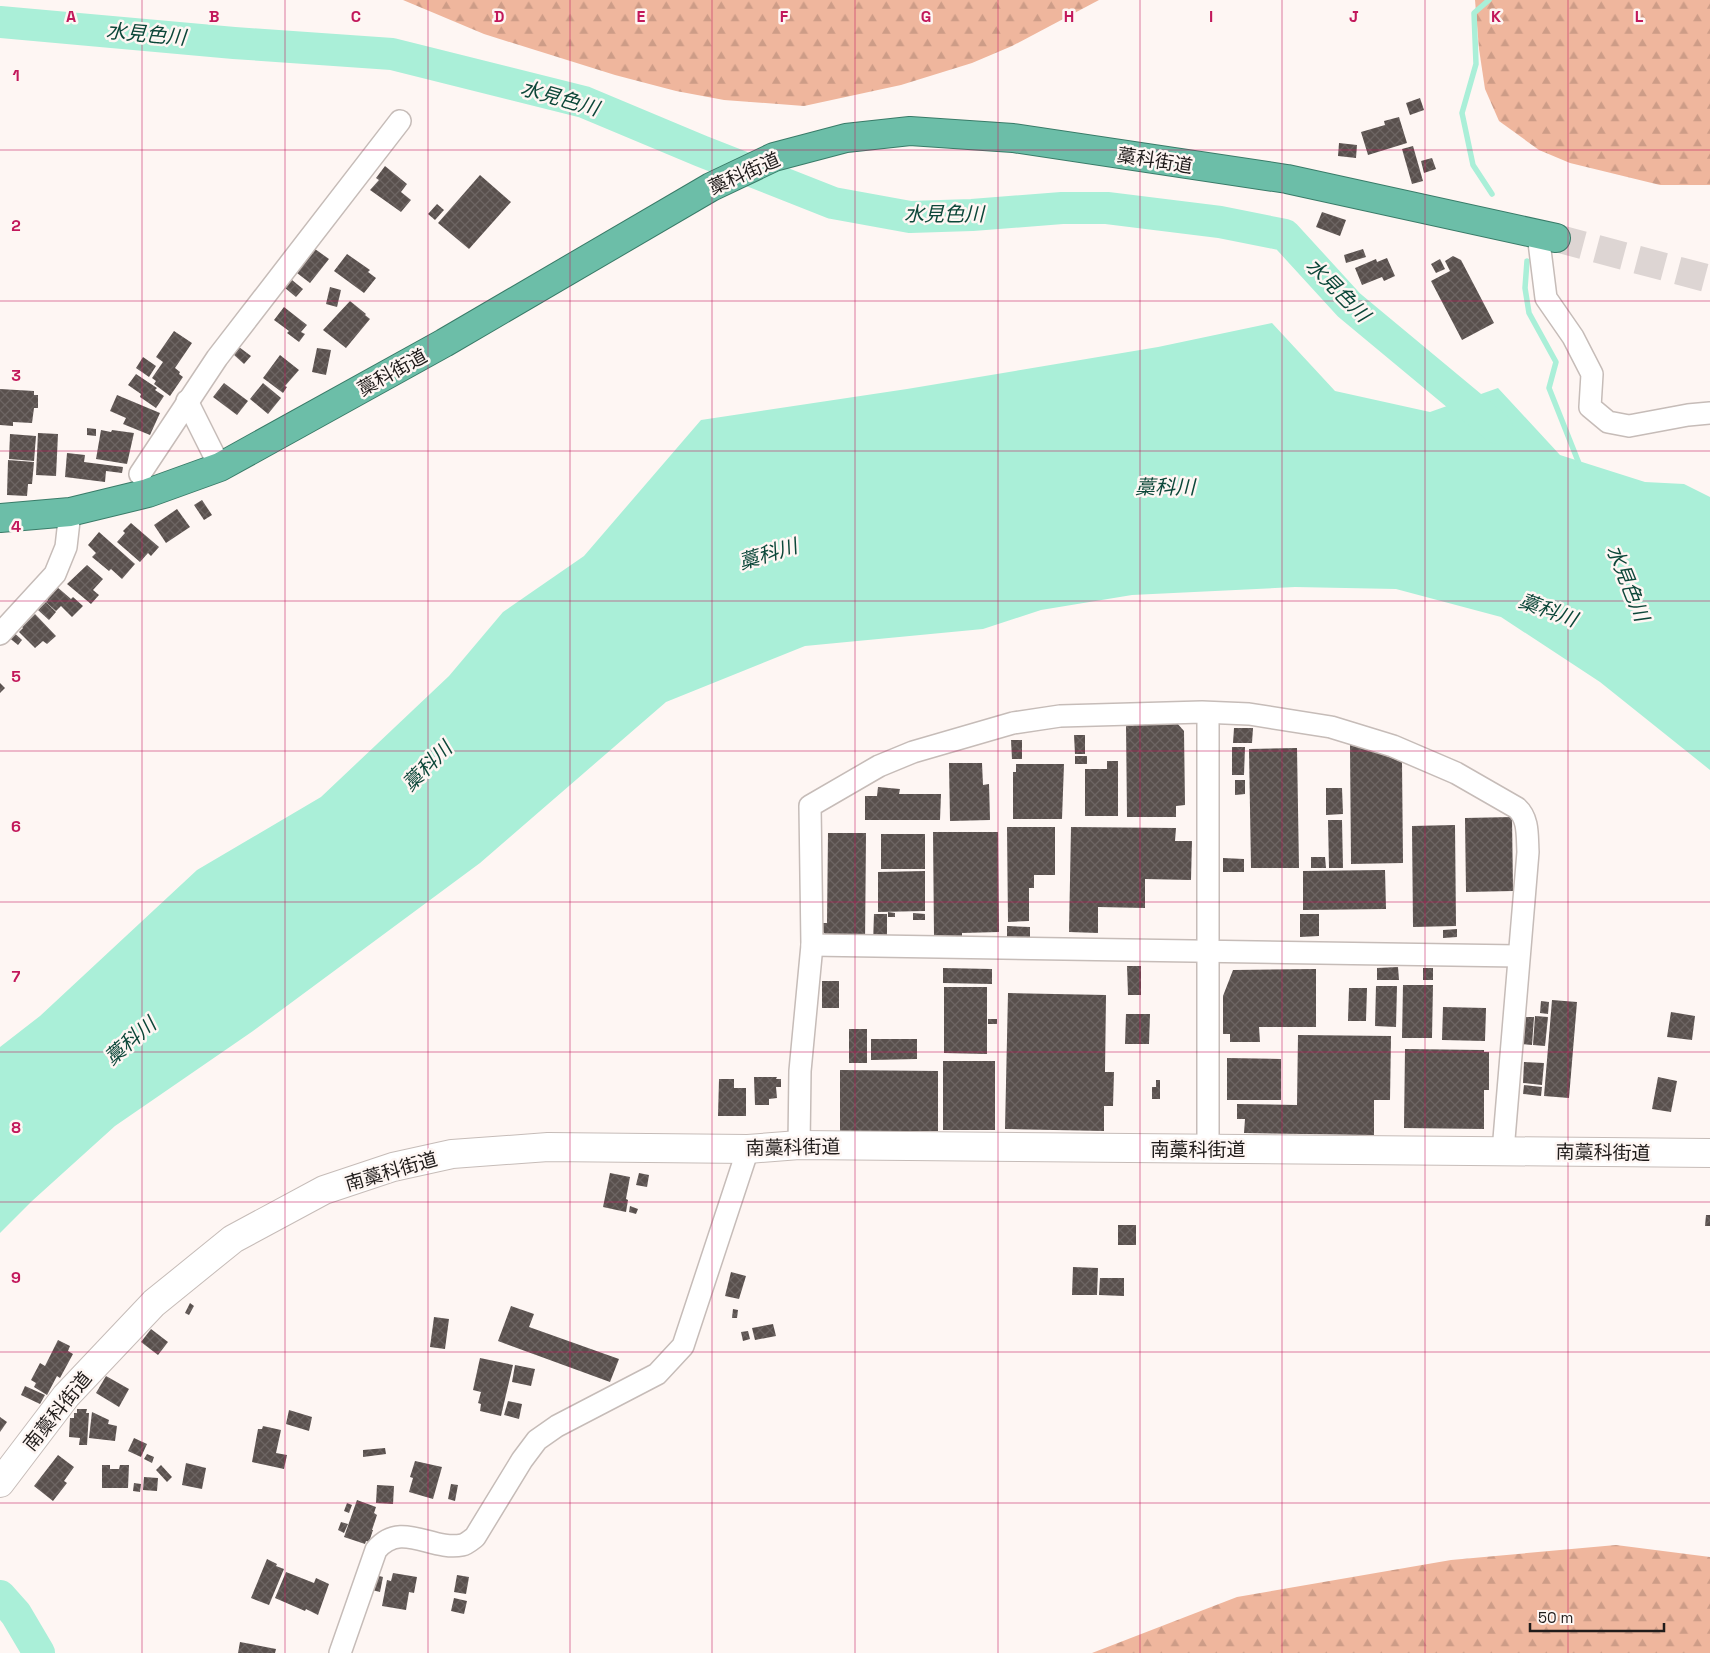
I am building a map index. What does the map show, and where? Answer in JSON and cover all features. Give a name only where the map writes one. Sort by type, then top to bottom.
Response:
[{"type":"highway","name":"藁科街道","points":[[0,518],[70,512],[148,493],[220,467],[444,343],[684,202],[740,172],[774,157],[846,138],[910,130],[1013,138],[1287,179],[1547,236]]},
{"type":"main road","name":"南藁科街道","points":[[0,1483],[66,1396],[154,1303],[233,1239],[324,1190],[394,1167],[452,1154],[548,1147],[748,1148],[799,1145],[1710,1153]]},
{"type":"street","points":[[140,474],[216,358],[400,121]]},
{"type":"street","points":[[1547,236],[1546,298],[1574,338],[1592,374],[1590,407],[1608,422],[1628,426],[1710,413]]},
{"type":"street","points":[[187,401],[220,467]]},
{"type":"street","points":[[0,634],[55,574],[66,547],[70,512]]},
{"type":"street","points":[[799,1145],[800,1071],[812,945],[810,806],[879,766],[913,752],[1013,723],[1060,716],[1154,712],[1249,714],[1331,727],[1393,746],[1456,773],[1517,808],[1524,815],[1528,852],[1503,1151]]},
{"type":"street","points":[[1208,713],[1208,1149]]},
{"type":"street","points":[[812,945],[1518,956]]},
{"type":"street","points":[[340,1653],[376,1550],[383,1542],[392,1537],[402,1536],[450,1546],[464,1545],[476,1537],[522,1460],[537,1440],[558,1426],[657,1374],[683,1346],[748,1148]]},
{"type":"green space","points":[[403,0],[1099,0],[1012,46],[972,63],[901,85],[804,106],[724,100],[676,91],[615,75],[484,34]]},
{"type":"green space","points":[[1475,0],[1710,0],[1710,185],[1660,185],[1570,163],[1539,150],[1499,121],[1485,89]]},
{"type":"green space","points":[[1616,1545],[1710,1557],[1710,1653],[1092,1653],[1237,1597],[1451,1560]]},
{"type":"water","name":"藁科川","points":[[1272,323],[1335,391],[1430,412],[1498,388],[1560,455],[1645,482],[1684,484],[1710,497],[1710,770],[1600,682],[1501,617],[1396,589],[1295,587],[1132,595],[1041,610],[983,629],[805,646],[666,702],[480,863],[253,1031],[115,1126],[32,1201],[0,1233],[0,1047],[40,1016],[197,870],[321,797],[449,676],[503,612],[584,556],[701,420],[907,389],[1158,347]]},
{"type":"building","points":[[1420,98],[1424,110],[1410,115],[1406,103]]},
{"type":"building","points":[[1399,117],[1407,143],[1368,155],[1361,132],[1385,125],[1384,121]]},
{"type":"building","points":[[1339,143],[1357,145],[1356,158],[1338,156]]},
{"type":"building","points":[[1413,146],[1423,181],[1412,184],[1402,149]]},
{"type":"building","points":[[1432,158],[1436,169],[1424,173],[1421,161]]},
{"type":"building","points":[[385,166],[407,184],[401,192],[411,200],[401,212],[370,190],[379,180],[376,178]]},
{"type":"building","points":[[480,175],[511,202],[469,249],[438,223]]},
{"type":"building","points":[[437,204],[444,210],[435,220],[428,214]]},
{"type":"building","points":[[1322,212],[1346,220],[1340,236],[1316,227]]},
{"type":"building","points":[[315,249],[329,259],[310,283],[297,273]]},
{"type":"building","points":[[1363,249],[1366,257],[1346,263],[1344,255]]},
{"type":"building","points":[[347,254],[370,270],[368,272],[376,278],[364,293],[334,271]]},
{"type":"building","points":[[1453,256],[1461,260],[1494,323],[1462,340],[1431,281],[1450,271],[1445,261]]},
{"type":"building","points":[[1387,258],[1395,276],[1384,281],[1382,277],[1362,285],[1355,268],[1376,259],[1377,262]]},
{"type":"building","points":[[1440,259],[1445,269],[1436,273],[1431,264]]},
{"type":"building","points":[[292,280],[303,289],[296,297],[285,288]]},
{"type":"building","points":[[330,287],[341,290],[337,307],[326,304]]},
{"type":"building","points":[[350,301],[370,319],[346,348],[323,330]]},
{"type":"building","points":[[284,307],[307,325],[301,332],[305,334],[299,342],[287,333],[289,331],[274,320]]},
{"type":"building","points":[[174,331],[192,343],[175,368],[183,377],[170,396],[154,384],[156,381],[152,378],[163,362],[156,357]]},
{"type":"building","points":[[239,347],[251,356],[244,364],[233,354]]},
{"type":"building","points":[[317,348],[331,350],[326,375],[312,372]]},
{"type":"building","points":[[280,355],[299,370],[285,386],[287,387],[283,393],[263,378]]},
{"type":"building","points":[[143,357],[156,366],[149,377],[136,368]]},
{"type":"building","points":[[136,374],[157,388],[155,390],[164,396],[156,408],[140,397],[141,394],[128,385]]},
{"type":"building","points":[[224,383],[248,401],[237,415],[213,397]]},
{"type":"building","points":[[263,383],[281,398],[268,414],[250,399]]},
{"type":"building","points":[[0,389],[34,391],[34,395],[38,395],[38,408],[34,408],[32,423],[13,422],[13,426],[0,425]]},
{"type":"building","points":[[117,395],[160,413],[150,435],[123,424],[126,418],[110,411]]},
{"type":"building","points":[[87,428],[96,429],[96,436],[87,435]]},
{"type":"building","points":[[101,430],[134,433],[127,464],[96,459]]},
{"type":"building","points":[[38,433],[58,434],[56,476],[36,475]]},
{"type":"building","points":[[10,434],[36,436],[34,461],[9,459]]},
{"type":"building","points":[[67,453],[85,455],[84,462],[123,467],[122,473],[106,471],[105,482],[65,477]]},
{"type":"building","points":[[8,460],[34,462],[32,484],[28,484],[27,496],[7,495]]},
{"type":"building","points":[[202,500],[212,515],[204,520],[194,505]]},
{"type":"building","points":[[177,509],[190,527],[166,543],[154,525]]},
{"type":"building","points":[[131,523],[159,547],[151,556],[148,553],[140,562],[117,542],[125,533],[123,531]]},
{"type":"building","points":[[99,532],[135,564],[122,579],[111,569],[109,571],[92,557],[96,553],[88,545]]},
{"type":"building","points":[[87,565],[103,579],[93,590],[99,595],[91,604],[67,584]]},
{"type":"building","points":[[56,586],[71,599],[73,597],[83,606],[72,617],[61,606],[56,611],[46,602],[48,600],[46,598]]},
{"type":"building","points":[[46,602],[56,612],[49,620],[38,610]]},
{"type":"building","points":[[35,614],[56,636],[47,644],[43,641],[35,648],[19,632]]},
{"type":"building","points":[[11,630],[22,640],[18,645],[7,636]]},
{"type":"building","points":[[0,683],[5,688],[0,693]]},
{"type":"building","points":[[1176,722],[1184,731],[1185,805],[1176,806],[1176,817],[1127,817],[1126,723]]},
{"type":"building","points":[[1234,728],[1253,728],[1252,743],[1233,743]]},
{"type":"building","points":[[1074,735],[1085,735],[1085,754],[1075,754]]},
{"type":"building","points":[[1011,740],[1022,740],[1022,759],[1012,759]]},
{"type":"building","points":[[1350,742],[1402,762],[1403,863],[1351,864]]},
{"type":"building","points":[[1232,747],[1245,747],[1244,775],[1232,775]]},
{"type":"building","points":[[1297,748],[1299,868],[1251,868],[1249,749]]},
{"type":"building","points":[[1075,756],[1087,756],[1087,764],[1075,764]]},
{"type":"building","points":[[1107,761],[1118,761],[1118,816],[1085,816],[1085,769],[1107,769]]},
{"type":"building","points":[[949,763],[982,763],[983,785],[989,784],[990,820],[950,821]]},
{"type":"building","points":[[1016,764],[1064,764],[1062,819],[1013,819],[1013,772],[1016,772]]},
{"type":"building","points":[[1235,780],[1245,780],[1245,794],[1235,795]]},
{"type":"building","points":[[878,787],[900,789],[899,794],[941,794],[940,820],[865,820],[865,796],[877,796]]},
{"type":"building","points":[[1326,788],[1342,788],[1343,814],[1326,815]]},
{"type":"building","points":[[1512,817],[1513,891],[1466,892],[1465,818]]},
{"type":"building","points":[[1328,820],[1342,820],[1343,868],[1329,868]]},
{"type":"building","points":[[1455,825],[1456,926],[1413,927],[1412,826]]},
{"type":"building","points":[[1007,827],[1055,827],[1055,875],[1034,875],[1034,888],[1029,888],[1029,921],[1008,922]]},
{"type":"building","points":[[1071,827],[1176,828],[1175,841],[1192,841],[1191,880],[1145,879],[1145,908],[1098,907],[1098,933],[1069,932]]},
{"type":"building","points":[[933,832],[998,832],[999,932],[962,933],[962,936],[934,936]]},
{"type":"building","points":[[828,833],[866,833],[865,944],[837,944],[823,932],[823,923],[827,923]]},
{"type":"building","points":[[881,834],[925,834],[925,869],[881,869]]},
{"type":"building","points":[[1311,857],[1325,857],[1326,868],[1311,868]]},
{"type":"building","points":[[1223,858],[1244,859],[1244,872],[1223,872]]},
{"type":"building","points":[[1385,870],[1386,909],[1303,910],[1303,871]]},
{"type":"building","points":[[925,871],[925,911],[878,912],[878,872]]},
{"type":"building","points":[[888,912],[895,913],[895,917],[888,917]]},
{"type":"building","points":[[913,913],[925,914],[925,920],[913,920]]},
{"type":"building","points":[[874,914],[887,914],[887,943],[873,943]]},
{"type":"building","points":[[1300,914],[1319,914],[1319,936],[1300,937]]},
{"type":"building","points":[[1007,926],[1030,927],[1030,941],[1007,941]]},
{"type":"building","points":[[1457,929],[1457,937],[1443,938],[1443,930]]},
{"type":"building","points":[[1127,966],[1141,966],[1141,995],[1128,995]]},
{"type":"building","points":[[1398,967],[1399,980],[1377,980],[1377,968]]},
{"type":"building","points":[[943,968],[992,969],[992,984],[943,983]]},
{"type":"building","points":[[1423,968],[1433,968],[1433,980],[1423,980]]},
{"type":"building","points":[[1316,969],[1316,1027],[1259,1027],[1260,1042],[1230,1042],[1230,1034],[1223,1034],[1223,996],[1233,970]]},
{"type":"building","points":[[822,981],[839,981],[839,1008],[822,1008]]},
{"type":"building","points":[[1403,985],[1433,985],[1432,1038],[1402,1038]]},
{"type":"building","points":[[1376,986],[1397,986],[1396,1027],[1375,1026]]},
{"type":"building","points":[[944,987],[987,987],[987,1054],[944,1053]]},
{"type":"building","points":[[1349,988],[1367,988],[1366,1021],[1348,1021]]},
{"type":"building","points":[[1008,993],[1106,995],[1105,1072],[1114,1072],[1113,1106],[1104,1106],[1104,1131],[1005,1129]]},
{"type":"building","points":[[1552,1000],[1577,1002],[1569,1098],[1544,1096]]},
{"type":"building","points":[[1541,1001],[1549,1002],[1548,1014],[1540,1013]]},
{"type":"building","points":[[1443,1007],[1486,1008],[1485,1041],[1442,1040]]},
{"type":"building","points":[[1671,1012],[1695,1016],[1692,1040],[1667,1037]]},
{"type":"building","points":[[1126,1014],[1150,1014],[1149,1044],[1125,1044]]},
{"type":"building","points":[[1535,1016],[1548,1017],[1545,1046],[1533,1045]]},
{"type":"building","points":[[1523,1017],[1534,1017],[1532,1045],[1521,1044]]},
{"type":"building","points":[[988,1019],[997,1019],[997,1024],[988,1024]]},
{"type":"building","points":[[849,1029],[867,1029],[867,1063],[849,1063]]},
{"type":"building","points":[[1298,1035],[1391,1036],[1390,1100],[1374,1100],[1374,1135],[1244,1133],[1245,1119],[1237,1119],[1237,1104],[1297,1105]]},
{"type":"building","points":[[871,1039],[917,1039],[917,1059],[871,1060]]},
{"type":"building","points":[[1405,1049],[1484,1050],[1484,1052],[1489,1052],[1489,1090],[1484,1090],[1484,1129],[1404,1128]]},
{"type":"building","points":[[1227,1058],[1281,1059],[1281,1100],[1227,1100]]},
{"type":"building","points":[[943,1061],[995,1061],[995,1130],[943,1130]]},
{"type":"building","points":[[1524,1062],[1544,1063],[1542,1085],[1523,1083]]},
{"type":"building","points":[[840,1070],[938,1071],[938,1131],[840,1131]]},
{"type":"building","points":[[754,1077],[777,1077],[776,1079],[781,1079],[781,1087],[776,1087],[777,1098],[769,1099],[769,1105],[755,1105]]},
{"type":"building","points":[[1658,1077],[1677,1081],[1671,1112],[1652,1109]]},
{"type":"building","points":[[719,1079],[734,1079],[734,1088],[746,1088],[746,1116],[718,1116]]},
{"type":"building","points":[[1156,1080],[1160,1080],[1160,1099],[1152,1099],[1152,1087],[1156,1087]]},
{"type":"building","points":[[1524,1085],[1542,1087],[1541,1096],[1523,1094]]},
{"type":"building","points":[[610,1173],[630,1177],[626,1212],[603,1207]]},
{"type":"building","points":[[639,1173],[649,1175],[647,1187],[636,1185]]},
{"type":"building","points":[[630,1206],[638,1209],[636,1214],[629,1212]]},
{"type":"building","points":[[1706,1215],[1710,1215],[1710,1226],[1705,1226]]},
{"type":"building","points":[[1118,1225],[1136,1225],[1136,1245],[1118,1245]]},
{"type":"building","points":[[1073,1267],[1098,1268],[1097,1295],[1072,1295]]},
{"type":"building","points":[[731,1272],[746,1276],[739,1299],[725,1296]]},
{"type":"building","points":[[1100,1278],[1124,1278],[1124,1296],[1099,1295]]},
{"type":"building","points":[[190,1303],[194,1306],[189,1315],[185,1313]]},
{"type":"building","points":[[511,1306],[534,1314],[529,1327],[619,1359],[610,1382],[498,1341]]},
{"type":"building","points":[[733,1309],[738,1310],[737,1318],[732,1318]]},
{"type":"building","points":[[434,1317],[449,1319],[445,1349],[430,1347]]},
{"type":"building","points":[[773,1324],[776,1336],[755,1340],[752,1328]]},
{"type":"building","points":[[151,1329],[168,1342],[158,1355],[141,1342]]},
{"type":"building","points":[[748,1331],[750,1339],[743,1341],[741,1332]]},
{"type":"building","points":[[58,1340],[70,1346],[68,1351],[73,1354],[60,1378],[57,1376],[47,1395],[34,1387],[36,1383],[31,1380],[40,1363],[45,1366]]},
{"type":"building","points":[[480,1358],[513,1365],[501,1416],[480,1411],[481,1404],[478,1403],[481,1392],[473,1390]]},
{"type":"building","points":[[515,1365],[535,1369],[531,1386],[512,1382]]},
{"type":"building","points":[[106,1376],[129,1389],[119,1407],[96,1393]]},
{"type":"building","points":[[25,1386],[45,1395],[40,1404],[21,1395]]},
{"type":"building","points":[[508,1401],[522,1404],[519,1419],[504,1415]]},
{"type":"building","points":[[77,1409],[87,1409],[86,1413],[89,1413],[87,1445],[79,1445],[80,1438],[69,1437],[70,1418],[74,1418],[74,1413],[77,1413]]},
{"type":"building","points":[[289,1410],[312,1417],[309,1431],[286,1424]]},
{"type":"building","points":[[92,1412],[109,1420],[108,1424],[117,1426],[115,1441],[89,1438]]},
{"type":"building","points":[[0,1417],[7,1422],[0,1432]]},
{"type":"building","points":[[263,1426],[281,1430],[276,1453],[287,1455],[284,1469],[252,1462],[258,1429],[262,1429]]},
{"type":"building","points":[[134,1438],[147,1444],[141,1457],[128,1451]]},
{"type":"building","points":[[385,1448],[386,1454],[363,1457],[363,1450]]},
{"type":"building","points":[[147,1454],[154,1457],[152,1463],[144,1459]]},
{"type":"building","points":[[58,1455],[74,1467],[64,1481],[67,1483],[53,1501],[34,1486]]},
{"type":"building","points":[[415,1461],[442,1467],[433,1499],[409,1492],[413,1478],[410,1477]]},
{"type":"building","points":[[186,1463],[206,1468],[202,1489],[182,1485]]},
{"type":"building","points":[[102,1465],[110,1465],[110,1469],[119,1469],[120,1465],[129,1465],[128,1488],[102,1488]]},
{"type":"building","points":[[161,1465],[172,1477],[167,1482],[156,1470]]},
{"type":"building","points":[[144,1477],[158,1478],[157,1491],[143,1490]]},
{"type":"building","points":[[134,1483],[141,1484],[140,1492],[133,1491]]},
{"type":"building","points":[[451,1484],[458,1485],[455,1501],[448,1499]]},
{"type":"building","points":[[377,1485],[394,1486],[393,1504],[376,1503]]},
{"type":"building","points":[[357,1500],[376,1507],[374,1513],[377,1515],[373,1530],[369,1542],[366,1541],[365,1544],[344,1537]]},
{"type":"building","points":[[347,1503],[352,1505],[349,1513],[344,1511]]},
{"type":"building","points":[[341,1522],[348,1524],[344,1533],[338,1530]]},
{"type":"building","points":[[267,1559],[284,1569],[269,1605],[251,1598]]},
{"type":"building","points":[[286,1572],[314,1583],[316,1578],[329,1584],[318,1615],[275,1598]]},
{"type":"building","points":[[393,1573],[417,1577],[414,1593],[409,1592],[406,1610],[382,1606],[387,1580],[391,1581]]},
{"type":"building","points":[[375,1575],[383,1577],[380,1592],[372,1590]]},
{"type":"building","points":[[457,1575],[469,1577],[466,1594],[454,1592]]},
{"type":"building","points":[[454,1598],[467,1601],[464,1614],[451,1611]]},
{"type":"building","points":[[240,1642],[276,1649],[275,1653],[238,1653]]},
{"type":"waterway","points":[[1489,0],[1474,13],[1476,64],[1462,113],[1473,165],[1492,194]]},
{"type":"waterway","name":"水見色川","points":[[0,22],[234,43],[392,54],[584,102],[833,203],[910,217],[972,215],[1062,208],[1107,208],[1220,222],[1285,235],[1349,305],[1497,428]]},
{"type":"waterway","points":[[1527,261],[1525,288],[1529,313],[1556,362],[1549,388],[1580,466]]},
{"type":"waterway","points":[[0,1596],[16,1614],[39,1653]]},
{"type":"tunnel","points":[[1556,238],[1710,279]]}]
